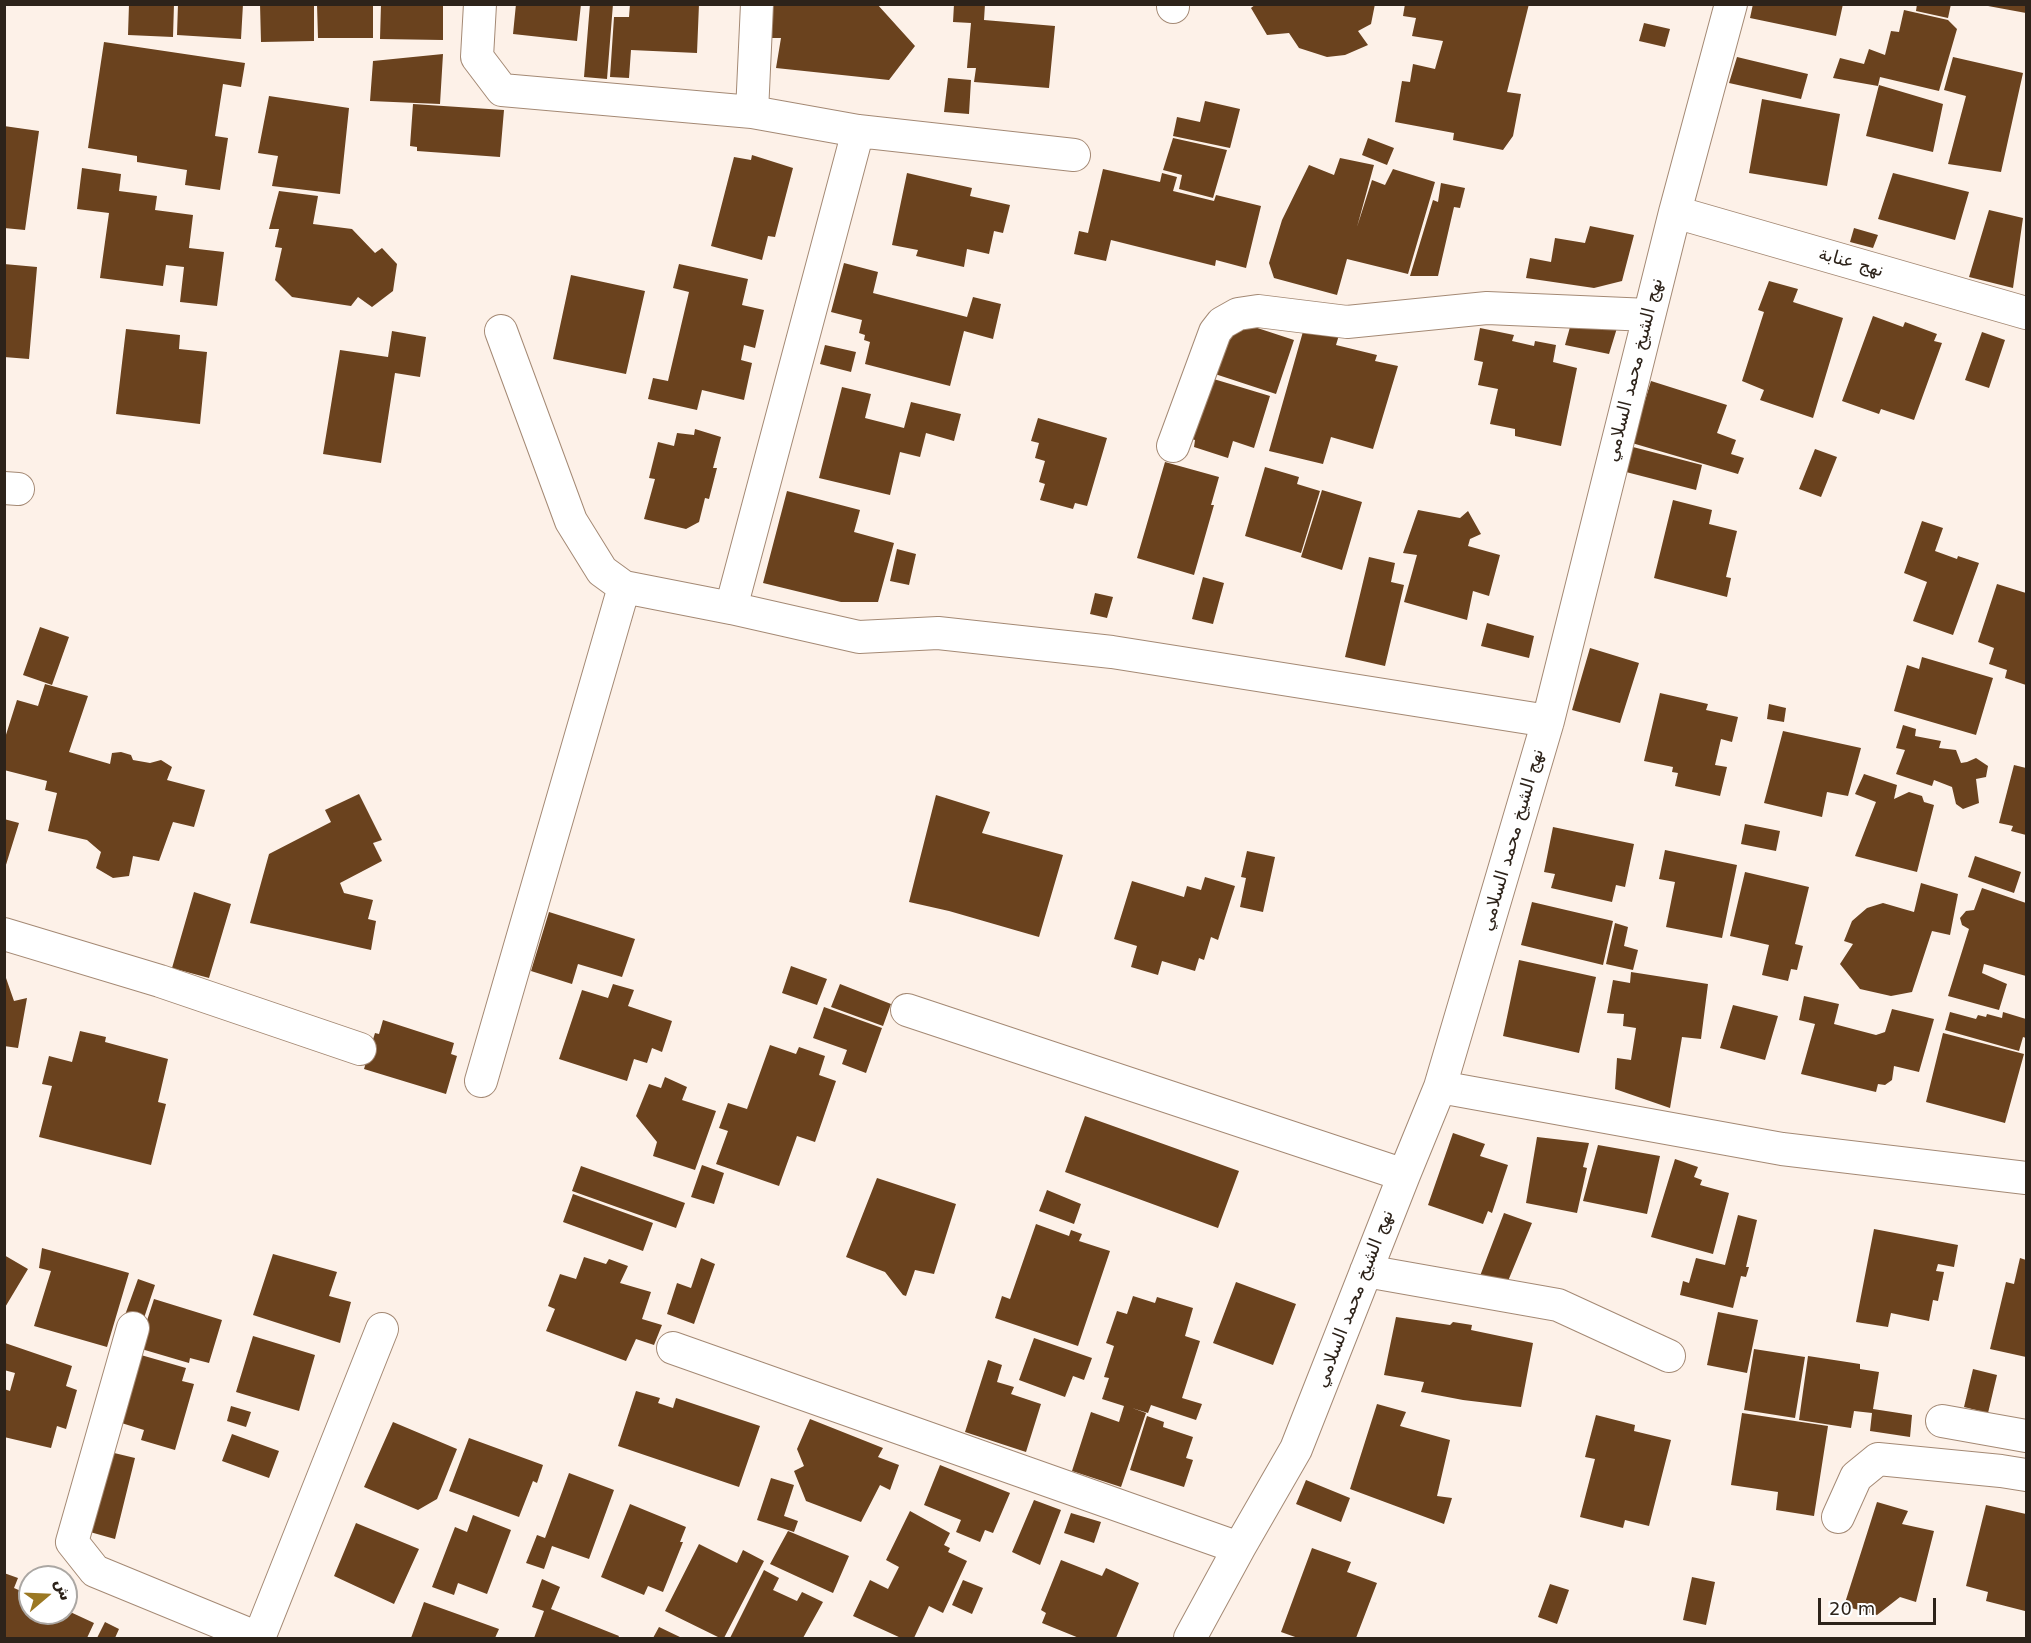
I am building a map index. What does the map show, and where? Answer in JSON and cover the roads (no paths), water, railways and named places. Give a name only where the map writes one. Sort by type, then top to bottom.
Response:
[{"type":"street","points":[[480,4],[477,57],[502,90],[752,112],[858,131],[1074,155]]},
{"type":"street","points":[[752,112],[757,4]]},
{"type":"street","name":"نهج الشيخ محمد السلامي","points":[[1190,1638],[1296,1449],[1440,1087],[1548,721],[1675,212],[1731,4]]},
{"type":"street","points":[[731,608],[858,131]]},
{"type":"street","name":"نهج عنابة","points":[[1675,212],[2026,313]]},
{"type":"street","points":[[1173,446],[1215,332],[1222,323],[1238,314],[1258,311],[1347,322],[1487,308],[1649,315]]},
{"type":"street","points":[[501,331],[571,521],[602,571],[624,587],[859,637],[938,633],[1112,652],[1548,721]]},
{"type":"street","points":[[481,1081],[624,587]]},
{"type":"street","points":[[4,934],[160,981],[360,1049]]},
{"type":"street","points":[[907,1010],[1404,1175]]},
{"type":"street","points":[[1440,1087],[1782,1149],[2026,1178]]},
{"type":"street","points":[[1366,1271],[1557,1305],[1669,1356]]},
{"type":"street","points":[[133,1328],[72,1542],[95,1570],[258,1638],[382,1329]]},
{"type":"street","points":[[673,1348],[1239,1548]]},
{"type":"street","points":[[1942,1421],[2026,1436]]},
{"type":"street","points":[[1838,1517],[1856,1476],[1878,1459],[2026,1475]]}]
